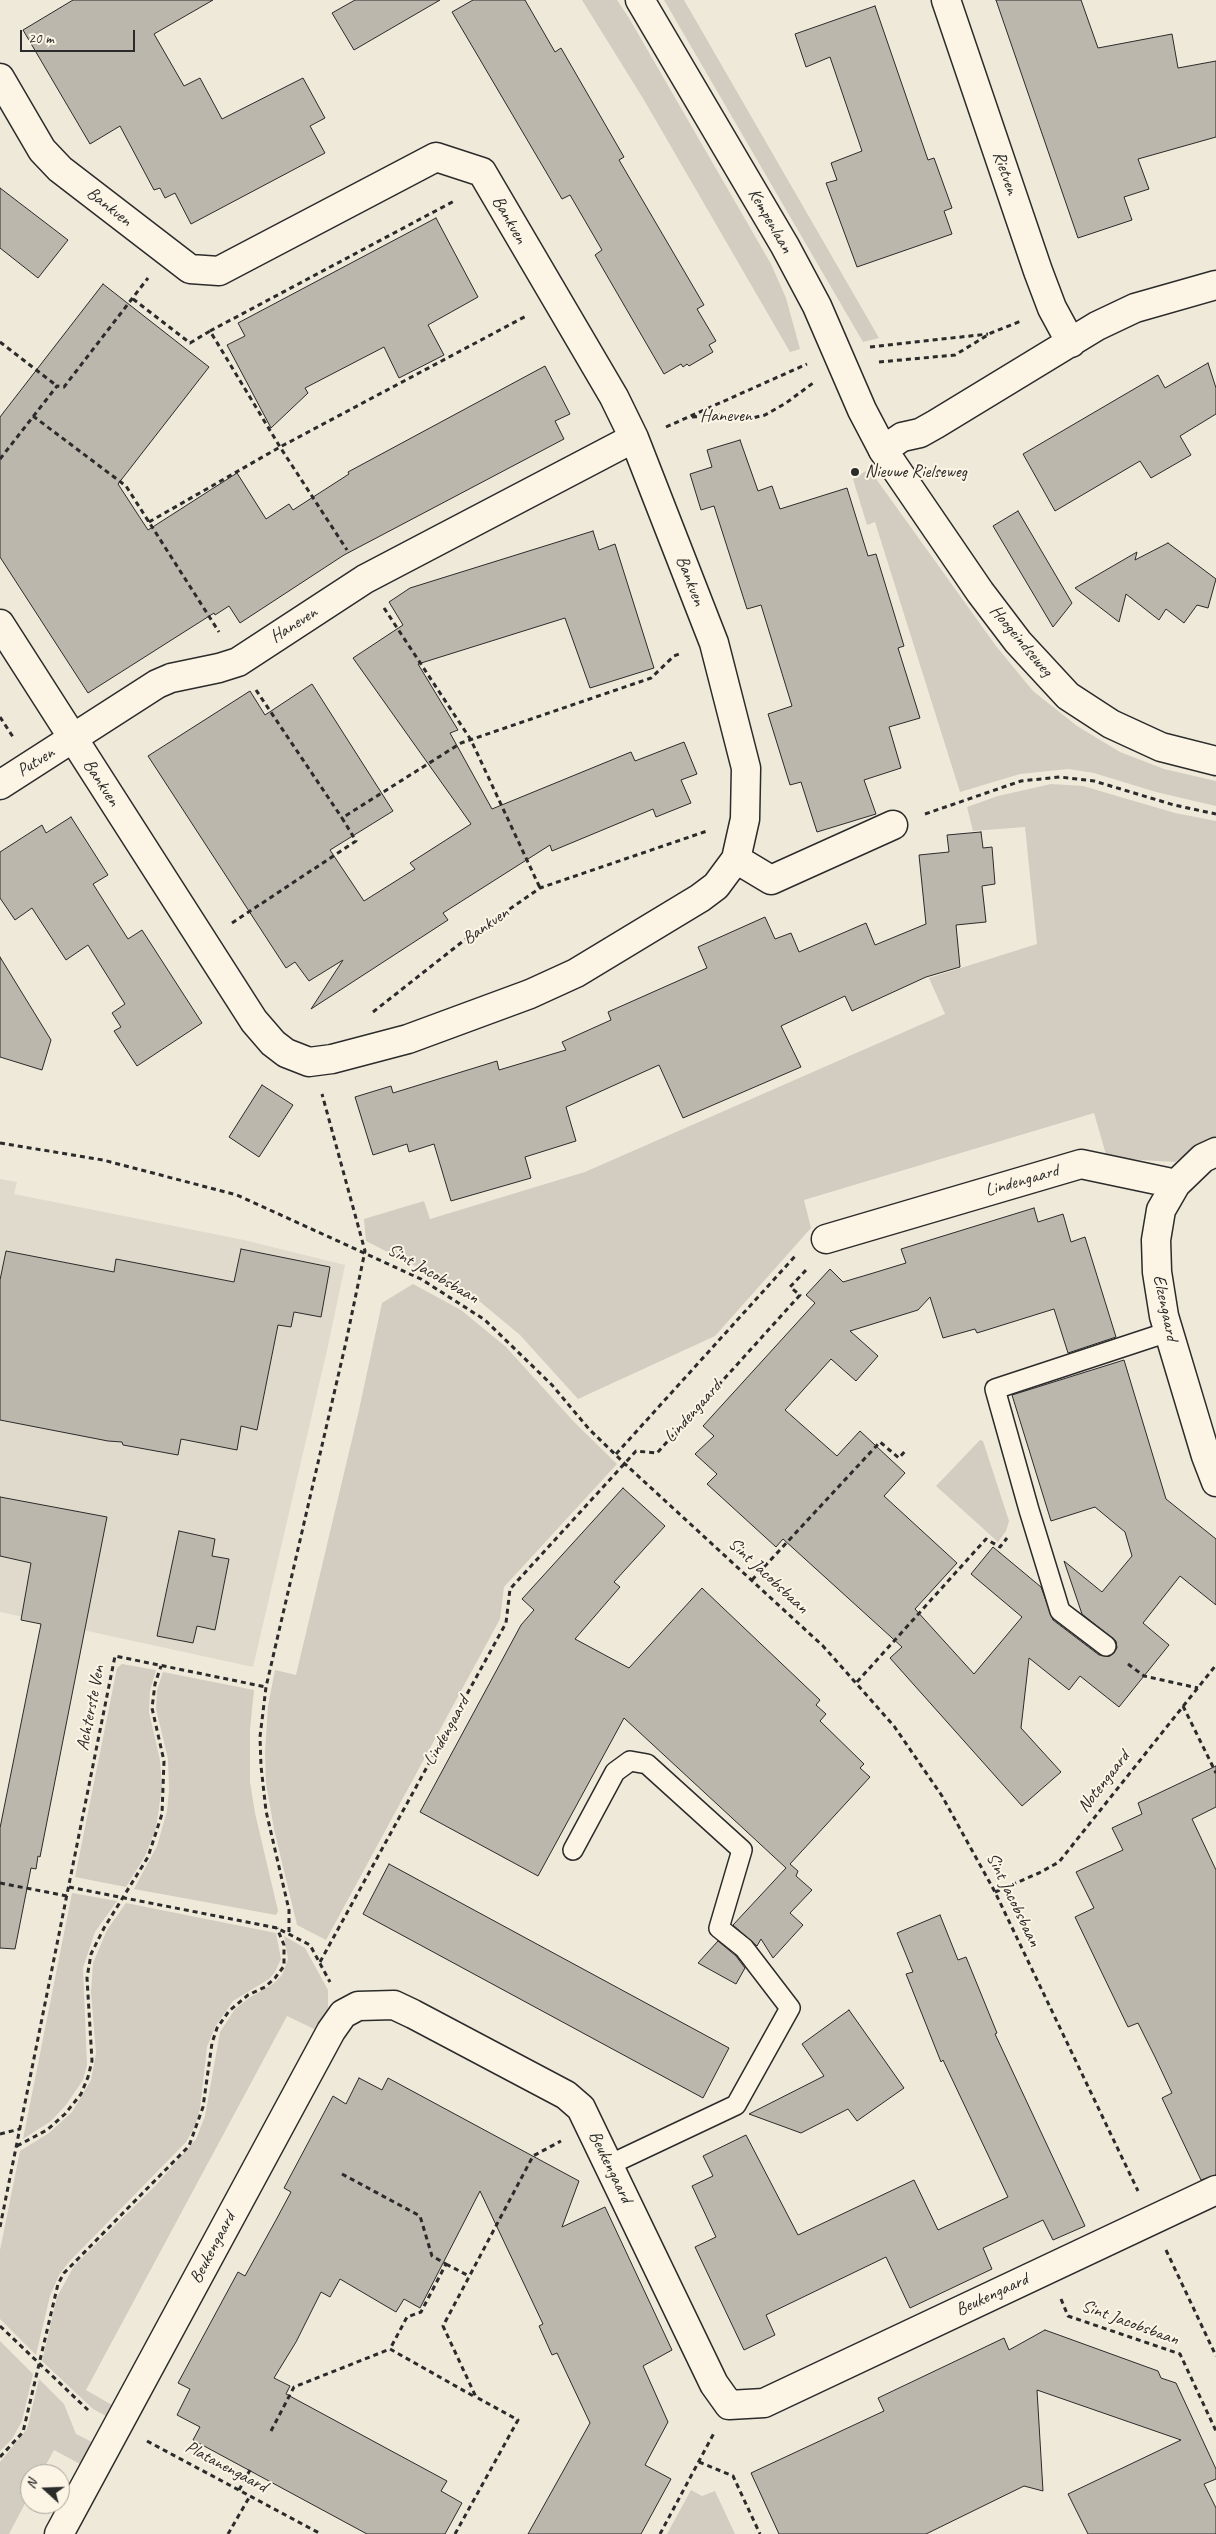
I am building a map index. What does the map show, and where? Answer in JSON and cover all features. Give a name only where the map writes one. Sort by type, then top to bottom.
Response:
[{"type":"street","name":"Kempenlaan","points":[[640,0],[785,246],[817,306],[862,410],[883,450]]},
{"type":"street","name":"Rietven","points":[[946,0],[1038,271],[1052,308],[1071,343]]},
{"type":"street","name":"Bankven","points":[[0,78],[42,150],[60,169],[190,269],[220,271],[436,157],[482,172],[558,300],[634,438],[714,643],[746,768],[745,819],[736,859],[716,886],[700,898],[576,973],[530,994],[408,1039],[316,1062],[309,1062],[286,1053],[272,1043],[254,1021],[72,739]]},
{"type":"street","points":[[883,450],[902,437],[920,433],[936,424],[1097,326],[1135,308],[1216,286]]},
{"type":"street","name":"Haneven","points":[[72,739],[157,684],[171,678],[238,662],[365,579],[634,438]]},
{"type":"street","name":"Hoogeindseweg","points":[[883,450],[980,592],[1018,642],[1068,696],[1111,724],[1161,748],[1216,761]]},
{"type":"street","points":[[0,624],[72,739]]},
{"type":"street","name":"Putven","points":[[0,785],[72,739]]},
{"type":"street","points":[[736,859],[771,880],[893,825]]},
{"type":"street","name":"Elzengaard","points":[[1216,1152],[1203,1158],[1176,1184],[1161,1210],[1156,1240],[1157,1272],[1168,1332],[1206,1456],[1216,1482]]},
{"type":"street","name":"Lindengaard","points":[[826,1239],[1081,1164],[1176,1184]]},
{"type":"street","name":"Beukengaard","points":[[59,2534],[331,2031],[343,2014],[358,2006],[394,2005],[566,2095],[581,2108],[714,2384],[729,2406],[764,2404],[1216,2190]]},
{"type":"lane","points":[[1106,1646],[1060,1611],[1028,1510],[995,1389],[1168,1332]]},
{"type":"lane","points":[[573,1850],[615,1772],[630,1761],[648,1764],[742,1850],[719,1928],[744,1948],[790,2008],[736,2105],[609,2165]]},
{"type":"path","points":[[210,331],[488,183]]},
{"type":"path","points":[[0,342],[57,386],[64,387],[168,253]]},
{"type":"path","points":[[149,522],[280,447],[558,300]]},
{"type":"path","points":[[992,333],[955,355],[876,363],[842,364],[878,345],[992,333]]},
{"type":"path","name":"Haneven","points":[[842,364],[786,403],[765,415],[748,419],[719,415],[692,417],[716,404],[806,365],[842,364]]},
{"type":"path","points":[[0,458],[57,386]]},
{"type":"path","points":[[33,416],[126,486],[238,662],[356,841],[202,943]]},
{"type":"path","points":[[342,818],[461,744],[651,678],[674,656],[714,643]]},
{"type":"path","points":[[893,825],[1021,781],[1060,777],[1094,781],[1174,805],[1216,814]]},
{"type":"path","name":"Bankven","points":[[369,1015],[462,942],[540,888],[745,819]]},
{"type":"path","points":[[289,1932],[289,1910],[266,1811],[260,1737],[266,1687],[346,1342],[365,1251],[323,1098],[316,1062]]},
{"type":"path","name":"Sint Jacobsbaan","points":[[0,1143],[103,1160],[237,1195],[365,1251],[421,1279],[486,1320],[552,1385],[589,1429],[624,1463],[823,1646],[894,1726],[942,1796],[995,1892],[1216,2356]]},
{"type":"path","points":[[616,1454],[803,1248],[826,1239]]},
{"type":"path","name":"Lindengaard","points":[[320,1962],[506,1623],[510,1589],[636,1451],[657,1453],[800,1295],[790,1287],[818,1256],[826,1239]]},
{"type":"path","points":[[752,1580],[880,1442],[899,1458],[907,1449]]},
{"type":"path","points":[[856,1682],[986,1539],[1000,1547],[1028,1510]]},
{"type":"path","points":[[1106,1646],[1144,1676],[1198,1688]]},
{"type":"path","name":"Achterste Ven","points":[[69,1887],[115,1656],[266,1687]]},
{"type":"path","name":"Notengaard","points":[[995,1892],[1059,1862],[1216,1665]]},
{"type":"path","points":[[16,2146],[47,2130],[65,2114],[81,2094],[88,2077],[92,2061],[86,1978],[91,1954],[104,1928],[148,1856],[162,1814],[164,1761],[152,1708],[155,1684],[161,1666]]},
{"type":"path","points":[[1183,1706],[1216,1774]]},
{"type":"path","points":[[0,1883],[67,1896]]},
{"type":"path","points":[[0,2227],[69,1887],[277,1928],[289,1932],[310,1946],[320,1962],[343,2014]]},
{"type":"path","points":[[0,2457],[16,2442],[23,2432],[53,2297],[64,2273],[188,2146],[203,2107],[211,2052],[217,2028],[229,2011],[248,1995],[265,1987],[284,1966],[284,1945],[277,1928]]},
{"type":"path","points":[[476,2397],[443,2326],[533,2156],[590,2126]]},
{"type":"path","points":[[0,2134],[20,2129]]},
{"type":"path","points":[[342,2174],[420,2216],[432,2256],[469,2276]]},
{"type":"path","points":[[271,2431],[294,2387],[390,2349],[406,2317],[421,2312],[446,2264]]},
{"type":"path","name":"Sint Jacobsbaan","points":[[1049,2268],[1068,2316],[1180,2354],[1216,2431]]},
{"type":"path","name":"Platanengaard","points":[[0,2326],[90,2412],[320,2534]]},
{"type":"path","points":[[390,2349],[518,2420],[454,2534]]},
{"type":"path","points":[[660,2534],[729,2406]]},
{"type":"path","points":[[699,2462],[732,2476],[760,2534]]},
{"type":"path","points":[[239,2490],[250,2470]]},
{"type":"path","points":[[228,2534],[250,2496]]},
{"type":"shaded area","points":[[582,0],[617,0],[629,18],[771,264],[786,298],[800,349],[790,352],[644,100]]},
{"type":"shaded area","points":[[664,0],[684,0],[879,338],[863,342]]},
{"type":"shaded area","points":[[869,469],[996,646],[1033,691],[1077,726],[1120,752],[1164,769],[1216,781],[1216,806],[1156,792],[1094,773],[1068,769],[1020,774],[960,792],[875,522],[867,525],[853,479]]},
{"type":"shaded area","points":[[1051,784],[1083,786],[1175,813],[1216,821],[1216,1136],[1175,1162],[1107,1158],[1094,1113],[804,1200],[811,1228],[715,1336],[578,1399],[520,1335],[472,1295],[366,1241],[364,1219],[424,1201],[430,1219],[585,1172],[945,1014],[929,978],[1037,944],[1025,827],[973,831],[967,807],[998,796]]},
{"type":"shaded area","points":[[0,1179],[17,1182],[14,1194],[244,1240],[345,1265],[253,1667],[0,1612]]},
{"type":"shaded area","points":[[413,1284],[461,1310],[506,1347],[575,1423],[617,1464],[504,1587],[500,1619],[326,1940],[297,1925],[274,1829],[266,1783],[265,1752],[268,1706],[275,1670],[296,1675],[359,1410],[382,1303]]},
{"type":"shaded area","points":[[980,1440],[983,1441],[1009,1521],[1006,1531],[998,1542],[936,1486]]},
{"type":"shaded area","points":[[122,1664],[156,1670],[150,1691],[149,1712],[160,1760],[162,1787],[156,1828],[145,1856],[126,1887],[75,1877],[117,1668]]},
{"type":"shaded area","points":[[163,1672],[254,1690],[250,1729],[250,1782],[255,1813],[278,1911],[276,1915],[134,1889],[157,1846],[167,1811],[169,1790],[168,1759],[156,1709],[157,1690]]},
{"type":"shaded area","points":[[72,1893],[117,1901],[95,1932],[83,1968],[87,2065],[83,2080],[66,2105],[51,2121],[23,2139]]},
{"type":"shaded area","points":[[126,1903],[276,1933],[281,1959],[275,1972],[269,1979],[233,2001],[215,2027],[207,2047],[200,2109],[195,2126],[186,2142],[69,2262],[59,2275],[50,2296],[36,2355],[0,2319],[0,2250],[20,2151],[49,2133],[72,2112],[91,2080],[96,2053],[91,1992],[93,1963],[107,1930]]},
{"type":"shaded area","points":[[284,1936],[305,1948],[328,1990],[328,2008],[314,2029],[287,2016],[86,2390],[112,2405],[106,2416],[93,2409],[42,2361],[57,2297],[74,2266],[155,2186],[196,2139],[205,2116],[220,2032],[235,2009],[273,1984],[282,1975],[288,1959]]},
{"type":"shaded area","points":[[0,2341],[33,2374],[22,2421],[12,2439],[0,2451]]},
{"type":"shaded area","points":[[39,2379],[64,2404],[76,2434],[92,2442],[80,2464],[54,2450],[46,2464],[20,2464],[20,2513],[9,2534],[0,2534],[0,2462],[27,2429]]},
{"type":"shaded area","points":[[691,2490],[702,2496],[715,2491],[735,2534],[667,2534]]},
{"type":"building","points":[[73,0],[213,0],[154,34],[184,86],[200,78],[222,119],[303,78],[325,118],[310,126],[325,153],[191,224],[175,193],[165,198],[160,188],[154,190],[120,126],[90,144],[23,30]]},
{"type":"building","points":[[355,0],[440,0],[354,50],[332,13]]},
{"type":"building","points":[[473,0],[525,0],[555,52],[561,48],[624,157],[619,160],[704,305],[697,309],[716,341],[709,345],[713,352],[689,366],[687,364],[683,367],[681,364],[664,374],[595,255],[602,250],[570,195],[562,199],[452,12]]},
{"type":"building","points":[[996,0],[1081,0],[1098,48],[1172,34],[1178,68],[1216,61],[1216,137],[1138,159],[1149,189],[1124,197],[1132,220],[1078,238]]},
{"type":"building","points":[[875,6],[928,160],[934,158],[952,208],[944,211],[952,234],[857,267],[826,183],[837,180],[831,163],[862,151],[830,57],[806,67],[795,34]]},
{"type":"building","points":[[0,188],[68,240],[38,278],[0,248]]},
{"type":"building","points":[[436,218],[478,297],[428,325],[444,355],[399,378],[384,347],[305,388],[308,393],[271,428],[227,345],[245,336],[238,323]]},
{"type":"building","points":[[103,284],[209,367],[118,484],[148,530],[237,473],[266,519],[289,504],[293,510],[349,474],[348,472],[545,366],[570,414],[555,421],[564,439],[344,555],[240,623],[229,606],[215,615],[214,613],[88,693],[0,557],[0,417]]},
{"type":"building","points":[[1208,363],[1216,388],[1216,414],[1180,436],[1191,455],[1151,478],[1140,461],[1055,511],[1023,454],[1158,375],[1165,388]]},
{"type":"building","points":[[740,440],[758,491],[772,486],[780,509],[847,488],[868,556],[876,554],[904,646],[898,648],[920,718],[889,727],[901,768],[864,780],[876,814],[817,832],[801,782],[790,785],[768,714],[792,706],[761,605],[747,609],[714,506],[701,510],[690,474],[712,467],[707,450]]},
{"type":"building","points":[[1018,511],[1072,603],[1053,627],[993,526]]},
{"type":"building","points":[[593,531],[599,550],[615,544],[654,668],[590,688],[565,618],[418,664],[458,730],[450,733],[492,809],[631,752],[635,761],[684,742],[697,774],[681,780],[691,803],[656,817],[653,809],[552,851],[550,845],[443,913],[448,920],[311,1009],[343,960],[309,981],[295,962],[286,968],[148,756],[250,691],[265,715],[312,684],[393,811],[330,850],[364,901],[415,869],[410,863],[471,824],[353,658],[403,625],[389,602],[410,588]]},
{"type":"building","points":[[1168,543],[1216,579],[1208,608],[1197,605],[1184,623],[1166,609],[1159,620],[1126,594],[1119,622],[1075,588],[1137,552],[1135,560]]},
{"type":"building","points":[[71,817],[108,875],[93,884],[128,939],[142,930],[202,1023],[137,1066],[114,1031],[121,1027],[112,1013],[125,1004],[88,945],[66,960],[32,908],[15,920],[0,898],[0,852],[42,825],[46,833]]},
{"type":"building","points":[[981,832],[983,848],[992,847],[995,884],[982,886],[986,922],[956,925],[960,967],[926,977],[852,1011],[845,996],[781,1026],[801,1067],[683,1118],[659,1065],[566,1107],[576,1141],[525,1157],[531,1178],[451,1201],[434,1144],[409,1152],[407,1144],[373,1155],[355,1097],[391,1086],[393,1093],[497,1061],[499,1070],[566,1050],[562,1042],[611,1020],[608,1012],[707,968],[698,947],[765,917],[775,939],[791,933],[799,952],[866,923],[875,945],[926,924],[919,855],[949,852],[947,835]]},
{"type":"building","points":[[0,957],[51,1040],[42,1070],[0,1057]]},
{"type":"building","points":[[262,1085],[293,1105],[259,1157],[229,1137]]},
{"type":"building","points":[[1034,1208],[1038,1222],[1063,1214],[1071,1242],[1085,1237],[1116,1337],[1068,1353],[1054,1309],[977,1333],[975,1329],[943,1338],[930,1297],[918,1310],[850,1331],[878,1356],[856,1381],[831,1359],[785,1410],[837,1456],[860,1431],[905,1473],[884,1496],[957,1563],[915,1609],[974,1674],[1022,1617],[971,1574],[993,1547],[1041,1587],[1053,1620],[1099,1655],[1110,1656],[1117,1648],[1116,1641],[1082,1614],[1064,1561],[1102,1592],[1132,1556],[1125,1532],[1095,1507],[1051,1521],[1012,1395],[1124,1360],[1166,1499],[1216,1539],[1216,1605],[1180,1576],[1143,1623],[1169,1645],[1119,1707],[1080,1676],[1069,1690],[1029,1658],[1021,1728],[1061,1772],[1022,1806],[890,1658],[902,1647],[783,1539],[776,1547],[707,1484],[717,1474],[695,1454],[714,1436],[703,1426],[815,1303],[806,1295],[830,1269],[843,1282],[870,1274],[906,1263],[901,1249]]},
{"type":"building","points":[[241,1249],[330,1267],[321,1317],[294,1312],[291,1327],[278,1325],[257,1430],[241,1426],[237,1450],[181,1439],[178,1455],[123,1445],[122,1442],[108,1441],[0,1420],[0,1280],[6,1251],[114,1272],[116,1259],[234,1282]]},
{"type":"building","points":[[623,1488],[665,1526],[614,1582],[620,1587],[575,1639],[629,1668],[702,1588],[820,1700],[816,1705],[826,1714],[820,1721],[864,1764],[860,1768],[870,1777],[790,1864],[798,1871],[796,1876],[812,1890],[790,1913],[803,1925],[773,1958],[761,1939],[757,1946],[733,1925],[786,1868],[624,1718],[538,1876],[420,1812],[521,1625],[534,1610],[522,1599]]},
{"type":"building","points":[[0,1497],[107,1517],[40,1857],[38,1856],[36,1869],[31,1868],[15,1949],[0,1948],[0,1828],[41,1624],[21,1620],[31,1563],[0,1556]]},
{"type":"building","points":[[179,1531],[215,1539],[212,1556],[229,1559],[215,1630],[197,1626],[193,1643],[157,1636]]},
{"type":"building","points":[[1216,1766],[1216,1807],[1192,1819],[1216,1870],[1216,2175],[1201,2180],[1162,2098],[1172,2093],[1155,2057],[1138,2023],[1128,2027],[1075,1917],[1094,1908],[1076,1872],[1123,1850],[1112,1828],[1142,1814],[1138,1803]]},
{"type":"building","points":[[389,1864],[729,2048],[703,2098],[363,1914]]},
{"type":"building","points":[[940,1915],[958,1960],[966,1957],[997,2033],[995,2034],[1085,2226],[1053,2240],[1043,2220],[983,2248],[992,2269],[910,2308],[886,2257],[766,2315],[775,2335],[744,2350],[695,2247],[716,2237],[692,2186],[713,2176],[703,2156],[746,2135],[798,2235],[914,2180],[938,2230],[1008,2197],[943,2060],[941,2062],[906,1974],[913,1972],[897,1933]]},
{"type":"building","points":[[718,1941],[736,1956],[745,1968],[736,1984],[698,1963]]},
{"type":"building","points":[[849,2010],[904,2088],[857,2121],[848,2109],[801,2133],[749,2114],[824,2076],[802,2044]]},
{"type":"building","points":[[359,2078],[382,2090],[388,2078],[579,2181],[562,2227],[605,2207],[672,2350],[643,2366],[668,2422],[645,2465],[671,2479],[641,2534],[528,2534],[590,2423],[557,2353],[552,2355],[539,2326],[543,2324],[480,2191],[420,2308],[404,2299],[396,2312],[340,2279],[330,2297],[321,2292],[296,2342],[274,2378],[290,2386],[286,2394],[447,2481],[441,2491],[462,2503],[445,2534],[367,2534],[193,2440],[200,2427],[177,2415],[190,2389],[178,2383],[238,2272],[245,2276],[276,2220],[291,2192],[284,2188],[333,2096],[346,2104]]},
{"type":"building","points":[[1045,2330],[1158,2371],[1161,2378],[1176,2383],[1216,2469],[1216,2479],[1204,2484],[1216,2508],[1216,2534],[1088,2534],[1068,2494],[1181,2440],[1037,2390],[1043,2491],[1024,2486],[926,2534],[779,2534],[751,2473],[884,2411],[878,2398],[1004,2338],[1009,2350]]},
{"type":"place","name":"Nieuwe Rielseweg","points":[[855,472]]}]
